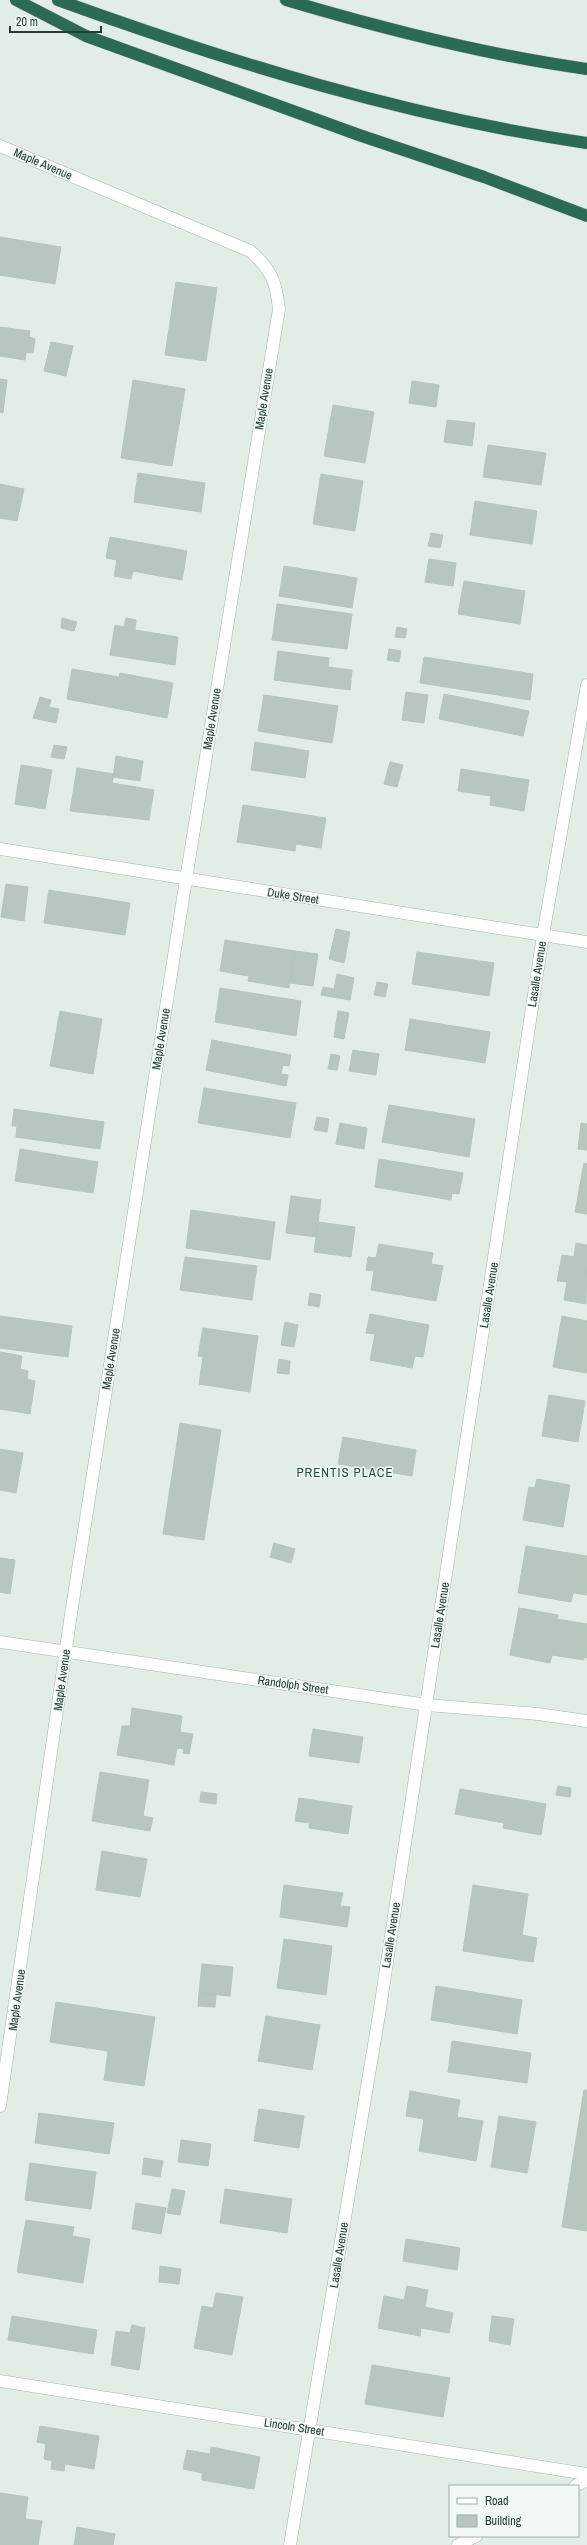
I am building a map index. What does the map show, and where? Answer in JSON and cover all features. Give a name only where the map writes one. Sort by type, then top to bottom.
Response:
[{"type":"highway","points":[[16,0],[86,36],[359,135],[484,177],[587,216]]},
{"type":"highway","points":[[58,0],[128,26],[289,76],[444,116],[587,143]]},
{"type":"highway","points":[[286,0],[356,21],[492,53],[587,69]]},
{"type":"street","name":"Maple Avenue","points":[[0,146],[250,251],[266,265],[277,287],[279,309],[186,879],[66,1652],[0,2106]]},
{"type":"street","name":"Lasalle Avenue","points":[[290,2545],[379,2015],[543,935],[587,684]]},
{"type":"street","name":"Duke Street","points":[[0,850],[587,942]]},
{"type":"street","name":"Randolph Street","points":[[0,1642],[427,1705],[538,1714],[587,1721]]},
{"type":"street","name":"Lincoln Street","points":[[0,2381],[587,2474]]},
{"type":"street","points":[[577,2485],[587,2480]]},
{"type":"street","points":[[458,2545],[474,2537]]},
{"type":"building","points":[[0,237],[61,247],[55,284],[0,275]]},
{"type":"building","points":[[176,282],[217,288],[206,361],[165,355]]},
{"type":"building","points":[[0,327],[30,331],[29,337],[35,339],[33,353],[26,352],[25,360],[0,356]]},
{"type":"building","points":[[51,342],[73,346],[66,376],[44,371]]},
{"type":"building","points":[[0,379],[7,380],[3,413],[0,412]]},
{"type":"building","points":[[133,380],[185,389],[172,466],[121,458]]},
{"type":"building","points":[[412,381],[439,385],[436,407],[409,403]]},
{"type":"building","points":[[333,405],[374,412],[365,463],[324,456]]},
{"type":"building","points":[[447,420],[475,423],[472,446],[444,442]]},
{"type":"building","points":[[488,445],[546,453],[541,485],[483,477]]},
{"type":"building","points":[[138,473],[205,483],[201,512],[134,502]]},
{"type":"building","points":[[321,474],[363,481],[355,531],[313,524]]},
{"type":"building","points":[[0,484],[24,489],[17,521],[0,518]]},
{"type":"building","points":[[475,501],[537,511],[532,544],[470,535]]},
{"type":"building","points":[[431,533],[443,535],[440,548],[428,546]]},
{"type":"building","points":[[110,537],[187,551],[182,580],[133,571],[131,579],[114,576],[117,560],[106,558]]},
{"type":"building","points":[[429,559],[456,563],[453,586],[425,582]]},
{"type":"building","points":[[284,566],[357,578],[352,608],[279,596]]},
{"type":"building","points":[[464,581],[525,591],[520,624],[458,614]]},
{"type":"building","points":[[277,604],[352,614],[347,649],[272,640]]},
{"type":"building","points":[[62,618],[77,622],[74,631],[61,628]]},
{"type":"building","points":[[126,618],[136,620],[135,630],[178,637],[175,665],[110,655],[115,625],[124,627]]},
{"type":"building","points":[[397,627],[407,629],[405,638],[395,637]]},
{"type":"building","points":[[389,649],[401,651],[399,662],[387,660]]},
{"type":"building","points":[[278,651],[329,658],[328,667],[352,670],[350,690],[274,680]]},
{"type":"building","points":[[424,657],[533,674],[530,700],[420,683]]},
{"type":"building","points":[[72,669],[119,677],[120,673],[173,683],[167,718],[67,699]]},
{"type":"building","points":[[406,692],[428,695],[424,723],[402,720]]},
{"type":"building","points":[[444,694],[529,711],[523,736],[439,719]]},
{"type":"building","points":[[264,695],[338,706],[332,743],[258,731]]},
{"type":"building","points":[[40,697],[51,700],[49,707],[59,709],[56,723],[33,718]]},
{"type":"building","points":[[255,742],[309,751],[305,778],[251,770]]},
{"type":"building","points":[[54,745],[67,747],[64,759],[51,757]]},
{"type":"building","points":[[116,756],[143,761],[140,781],[113,777]]},
{"type":"building","points":[[390,762],[403,765],[397,787],[384,784]]},
{"type":"building","points":[[21,765],[52,770],[45,809],[15,804]]},
{"type":"building","points":[[77,768],[114,774],[112,783],[154,790],[149,820],[70,811]]},
{"type":"building","points":[[461,769],[529,780],[524,811],[490,805],[491,796],[458,791]]},
{"type":"building","points":[[243,805],[326,818],[321,848],[296,844],[295,851],[237,842]]},
{"type":"building","points":[[6,884],[28,887],[24,921],[1,917]]},
{"type":"building","points":[[49,890],[130,903],[125,935],[44,923]]},
{"type":"building","points":[[336,929],[350,932],[344,963],[329,959]]},
{"type":"building","points":[[225,940],[295,951],[289,988],[248,981],[249,976],[220,971]]},
{"type":"building","points":[[295,951],[318,954],[313,986],[290,983]]},
{"type":"building","points":[[417,952],[494,963],[489,996],[412,984]]},
{"type":"building","points":[[337,974],[354,978],[350,1000],[321,995],[323,987],[334,989]]},
{"type":"building","points":[[377,982],[388,984],[385,997],[374,995]]},
{"type":"building","points":[[220,988],[301,1001],[296,1036],[215,1022]]},
{"type":"building","points":[[60,1011],[102,1019],[93,1074],[50,1066]]},
{"type":"building","points":[[338,1011],[349,1013],[344,1039],[334,1037]]},
{"type":"building","points":[[410,1019],[490,1032],[485,1063],[405,1050]]},
{"type":"building","points":[[212,1040],[291,1055],[289,1066],[283,1065],[281,1074],[288,1075],[286,1086],[206,1070]]},
{"type":"building","points":[[353,1050],[379,1054],[376,1075],[349,1071]]},
{"type":"building","points":[[331,1054],[340,1056],[337,1070],[328,1069]]},
{"type":"building","points":[[204,1088],[296,1103],[290,1138],[198,1123]]},
{"type":"building","points":[[389,1105],[475,1119],[469,1157],[382,1142]]},
{"type":"building","points":[[14,1109],[104,1122],[100,1149],[16,1137],[17,1126],[12,1126]]},
{"type":"building","points":[[317,1117],[329,1119],[327,1132],[314,1130]]},
{"type":"building","points":[[340,1123],[367,1128],[364,1149],[336,1144]]},
{"type":"building","points":[[581,1123],[587,1124],[587,1150],[578,1149]]},
{"type":"building","points":[[20,1149],[98,1162],[93,1193],[15,1181]]},
{"type":"building","points":[[379,1159],[463,1173],[459,1194],[452,1193],[451,1200],[375,1187]]},
{"type":"building","points":[[584,1163],[587,1164],[587,1214],[575,1212]]},
{"type":"building","points":[[291,1196],[321,1200],[316,1237],[286,1233]]},
{"type":"building","points":[[191,1210],[275,1222],[270,1260],[186,1248]]},
{"type":"building","points":[[318,1222],[355,1227],[351,1257],[314,1252]]},
{"type":"building","points":[[576,1243],[587,1245],[586,1304],[564,1300],[567,1282],[557,1281],[562,1255],[574,1257]]},
{"type":"building","points":[[379,1244],[433,1253],[431,1264],[443,1266],[436,1301],[371,1290],[374,1271],[366,1270],[368,1257],[376,1258]]},
{"type":"building","points":[[185,1257],[257,1266],[252,1300],[180,1290]]},
{"type":"building","points":[[310,1293],[321,1295],[319,1307],[308,1305]]},
{"type":"building","points":[[370,1314],[429,1325],[423,1357],[415,1356],[412,1368],[370,1360],[375,1334],[366,1333]]},
{"type":"building","points":[[0,1316],[72,1326],[68,1357],[0,1348]]},
{"type":"building","points":[[562,1316],[587,1321],[587,1373],[553,1367]]},
{"type":"building","points":[[285,1322],[298,1325],[294,1347],[281,1345]]},
{"type":"building","points":[[203,1328],[258,1336],[250,1392],[199,1384],[203,1357],[198,1356]]},
{"type":"building","points":[[0,1352],[22,1356],[20,1369],[28,1371],[27,1379],[35,1381],[30,1414],[0,1409]]},
{"type":"building","points":[[279,1359],[290,1361],[289,1374],[277,1373]]},
{"type":"building","points":[[549,1395],[585,1401],[578,1442],[542,1436]]},
{"type":"building","points":[[180,1423],[221,1430],[204,1540],[163,1534]]},
{"type":"building","points":[[343,1437],[416,1450],[412,1476],[338,1464]]},
{"type":"building","points":[[0,1449],[23,1453],[16,1493],[0,1490]]},
{"type":"building","points":[[537,1479],[570,1485],[563,1527],[523,1520],[529,1487],[535,1488]]},
{"type":"building","points":[[274,1543],[295,1549],[291,1563],[270,1557]]},
{"type":"building","points":[[526,1546],[587,1556],[587,1595],[573,1593],[571,1602],[518,1593]]},
{"type":"building","points":[[0,1558],[15,1560],[10,1594],[0,1592]]},
{"type":"building","points":[[519,1608],[558,1615],[557,1619],[587,1624],[587,1658],[584,1657],[584,1660],[552,1655],[550,1663],[510,1655]]},
{"type":"building","points":[[132,1708],[182,1716],[180,1732],[193,1734],[189,1754],[183,1753],[184,1749],[177,1748],[174,1765],[117,1755],[122,1726],[130,1726]]},
{"type":"building","points":[[313,1729],[363,1737],[359,1763],[309,1756]]},
{"type":"building","points":[[100,1772],[149,1780],[143,1816],[153,1818],[150,1831],[92,1821]]},
{"type":"building","points":[[558,1786],[571,1788],[570,1797],[556,1795]]},
{"type":"building","points":[[460,1789],[546,1804],[541,1835],[503,1828],[504,1823],[455,1814]]},
{"type":"building","points":[[201,1792],[217,1794],[216,1804],[200,1802]]},
{"type":"building","points":[[299,1798],[352,1806],[348,1834],[309,1828],[310,1823],[295,1821]]},
{"type":"building","points":[[102,1851],[147,1859],[140,1897],[96,1890]]},
{"type":"building","points":[[284,1885],[343,1893],[340,1906],[350,1907],[347,1927],[280,1917]]},
{"type":"building","points":[[473,1885],[528,1894],[522,1935],[537,1938],[533,1962],[463,1951]]},
{"type":"building","points":[[284,1939],[332,1946],[326,1995],[277,1988]]},
{"type":"building","points":[[202,1964],[233,1967],[230,1996],[199,1993]]},
{"type":"building","points":[[436,1986],[522,2000],[517,2034],[431,2020]]},
{"type":"building","points":[[199,1993],[216,1995],[215,2007],[198,2006]]},
{"type":"building","points":[[56,2002],[155,2017],[144,2086],[104,2080],[108,2051],[50,2042]]},
{"type":"building","points":[[266,2016],[320,2025],[312,2070],[258,2061]]},
{"type":"building","points":[[452,2041],[531,2053],[527,2083],[448,2072]]},
{"type":"building","points":[[584,2090],[587,2090],[587,2231],[562,2227]]},
{"type":"building","points":[[410,2091],[460,2100],[457,2117],[483,2121],[476,2161],[419,2151],[424,2119],[406,2116]]},
{"type":"building","points":[[259,2109],[304,2116],[299,2148],[254,2141]]},
{"type":"building","points":[[39,2113],[114,2123],[109,2154],[35,2143]]},
{"type":"building","points":[[499,2116],[536,2122],[527,2173],[491,2167]]},
{"type":"building","points":[[181,2140],[211,2144],[208,2166],[178,2162]]},
{"type":"building","points":[[144,2158],[163,2161],[160,2177],[142,2174]]},
{"type":"building","points":[[30,2163],[96,2172],[91,2209],[25,2200]]},
{"type":"building","points":[[172,2189],[185,2191],[180,2215],[167,2213]]},
{"type":"building","points":[[225,2189],[292,2199],[287,2233],[220,2223]]},
{"type":"building","points":[[136,2203],[166,2208],[161,2234],[132,2229]]},
{"type":"building","points":[[26,2220],[74,2227],[72,2236],[90,2239],[83,2283],[17,2272]]},
{"type":"building","points":[[406,2239],[460,2248],[457,2270],[403,2261]]},
{"type":"building","points":[[160,2266],[181,2269],[179,2284],[159,2282]]},
{"type":"building","points":[[407,2286],[428,2290],[425,2307],[453,2313],[449,2333],[421,2328],[420,2336],[378,2328],[384,2296],[404,2300]]},
{"type":"building","points":[[216,2293],[243,2297],[232,2355],[194,2348],[202,2306],[213,2308]]},
{"type":"building","points":[[12,2316],[97,2330],[93,2354],[8,2340]]},
{"type":"building","points":[[492,2316],[514,2319],[510,2345],[489,2341]]},
{"type":"building","points":[[132,2325],[145,2328],[139,2370],[111,2365],[116,2331],[130,2333]]},
{"type":"building","points":[[372,2365],[450,2378],[443,2417],[365,2404]]},
{"type":"building","points":[[40,2426],[99,2436],[94,2469],[65,2464],[64,2471],[51,2469],[52,2461],[44,2459],[46,2444],[37,2442]]},
{"type":"building","points":[[211,2447],[260,2457],[254,2489],[202,2480],[202,2473],[183,2469],[187,2450],[210,2454]]},
{"type":"building","points":[[0,2493],[28,2497],[25,2519],[42,2521],[38,2545],[0,2545]]},
{"type":"building","points":[[77,2527],[115,2534],[113,2545],[74,2545]]},
{"type":"district","name":"PRENTIS PLACE","points":[[345,1472]]}]
